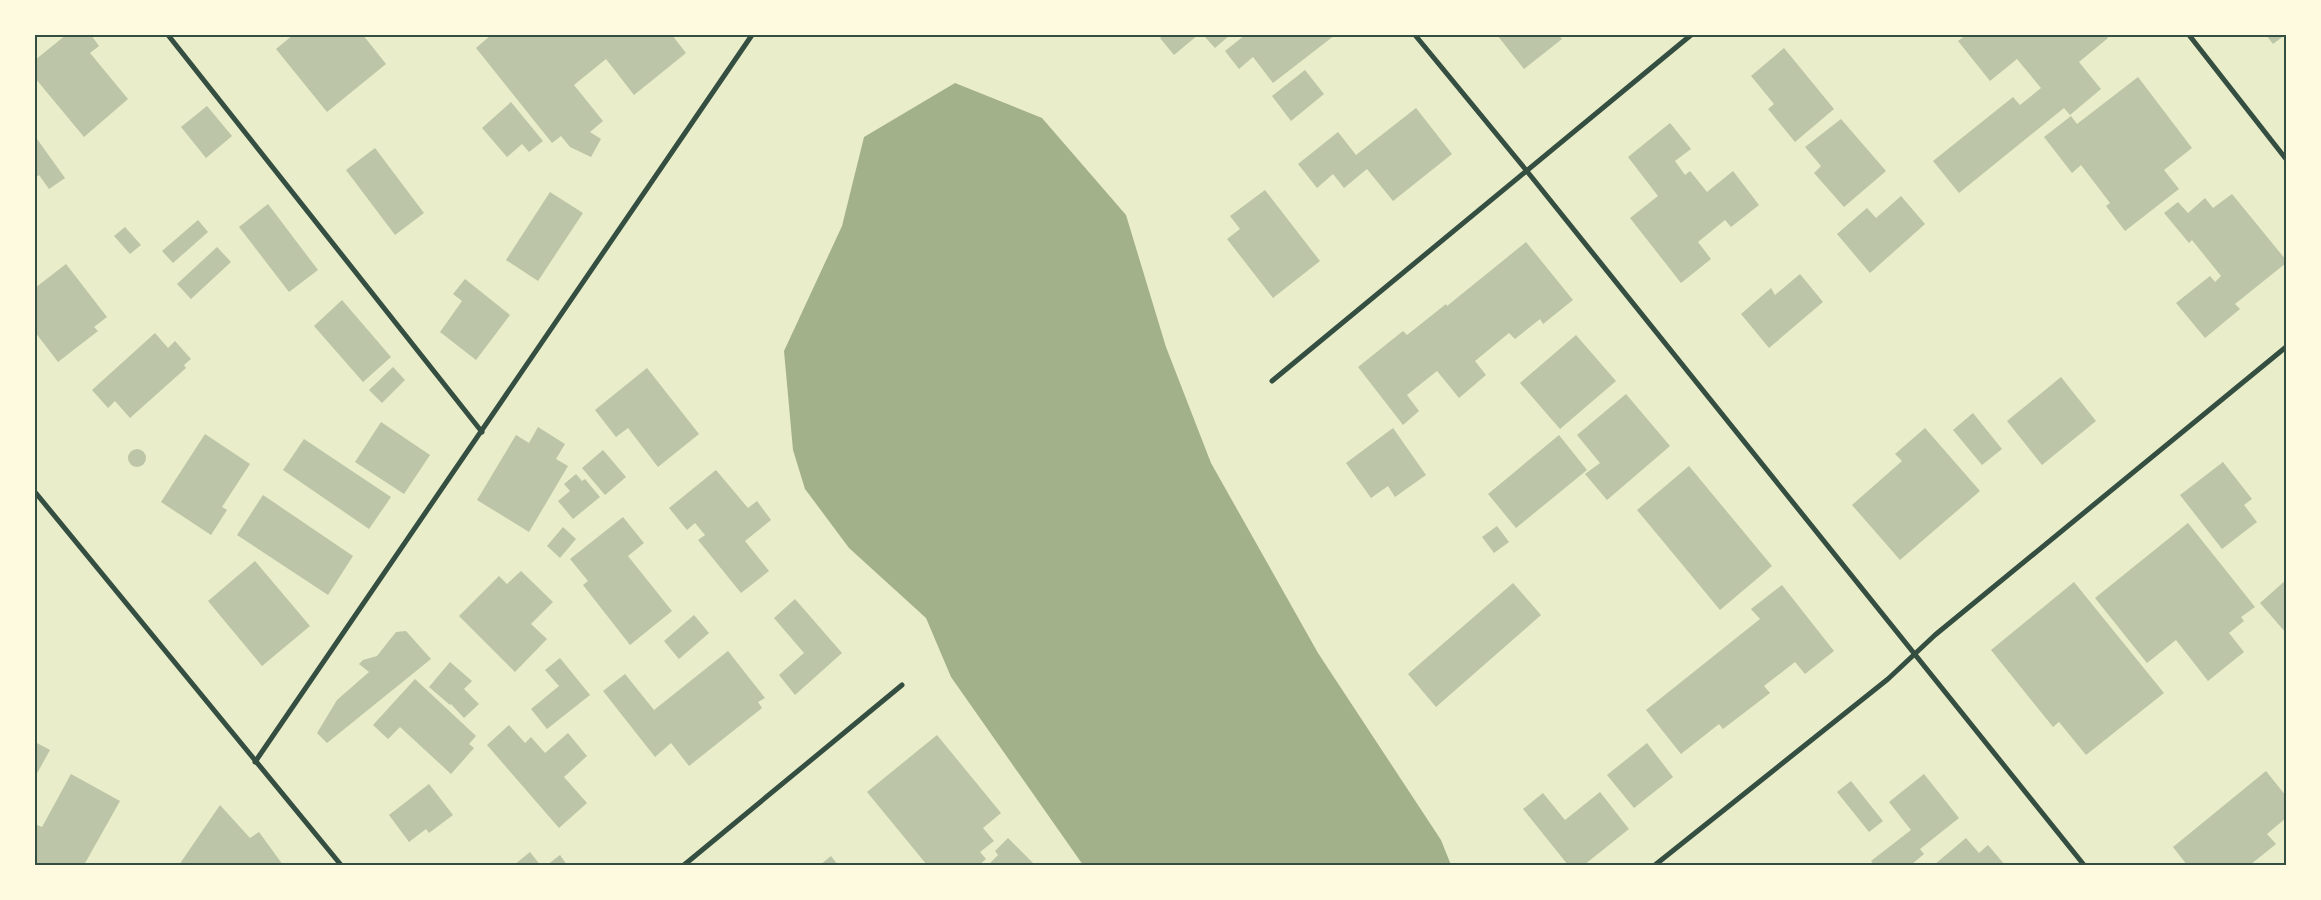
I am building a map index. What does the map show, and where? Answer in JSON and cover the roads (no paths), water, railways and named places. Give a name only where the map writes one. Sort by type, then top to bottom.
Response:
[{"type":"street","points":[[168,35],[482,432]]},
{"type":"street","points":[[256,762],[751,35]]},
{"type":"street","points":[[1415,35],[1526,170],[2084,865]]},
{"type":"street","points":[[1272,381],[1691,35]]},
{"type":"street","points":[[2189,35],[2286,159]]},
{"type":"street","points":[[1655,865],[1888,678],[1935,635],[2286,347]]},
{"type":"street","points":[[35,492],[340,865]]},
{"type":"street","points":[[684,865],[902,685]]}]
